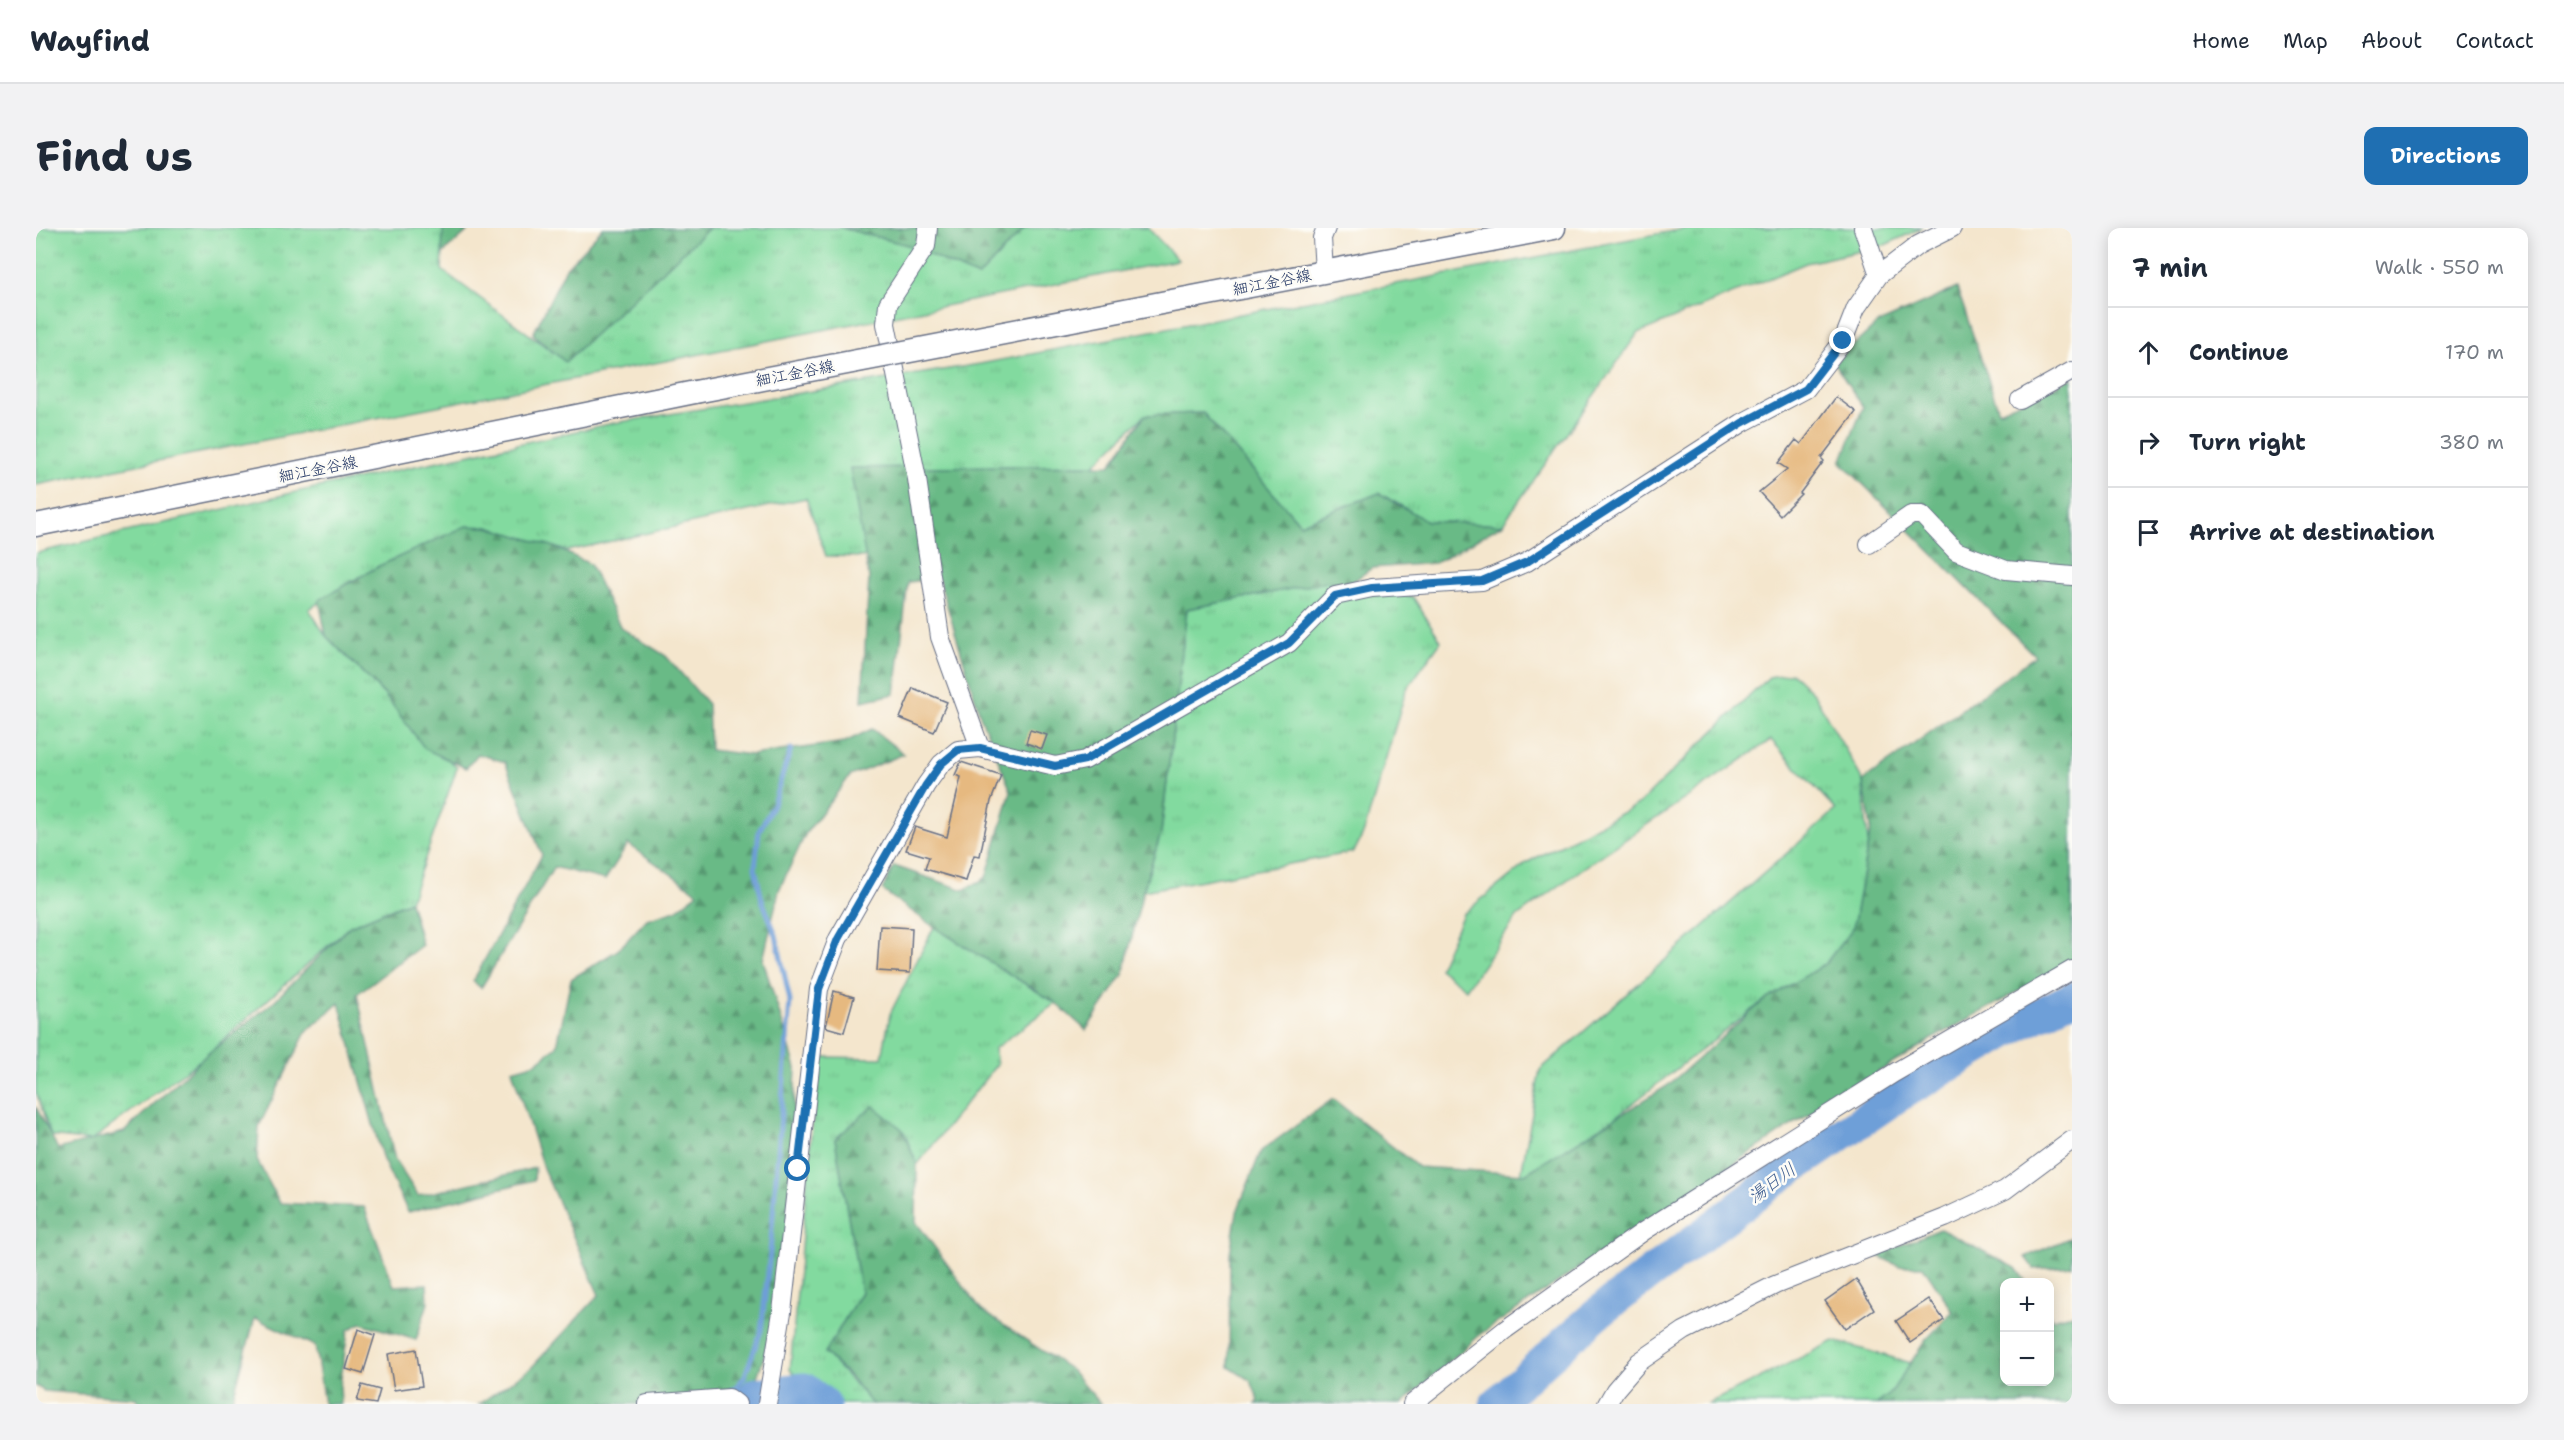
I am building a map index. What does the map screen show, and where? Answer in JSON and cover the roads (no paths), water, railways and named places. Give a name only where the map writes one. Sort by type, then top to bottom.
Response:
[{"type":"main road","name":"細江金谷線","points":[[36,525],[695,392],[1554,228]]},
{"type":"street","points":[[928,228],[926,246],[888,304],[886,324],[916,479],[940,637],[980,748]]},
{"type":"street","points":[[1324,272],[1322,238],[1326,228]]},
{"type":"street","points":[[1863,228],[1879,275]]},
{"type":"street","points":[[767,1404],[782,1312],[819,989],[838,939],[926,785],[941,764],[958,750],[980,748],[1055,766],[1085,760],[1289,643],[1335,596],[1372,588],[1482,581],[1527,562],[1742,423],[1806,389],[1843,341],[1856,308],[1879,275],[1918,245],[1952,228]]},
{"type":"street","points":[[2020,400],[2072,371]]},
{"type":"street","points":[[1869,544],[1911,514],[1922,515],[1956,551],[2006,570],[2072,576]]},
{"type":"street","points":[[1412,1404],[1506,1329],[1644,1231],[1894,1072],[2072,970]]},
{"type":"street","points":[[1607,1404],[1615,1390],[1639,1362],[1684,1331],[1775,1285],[1945,1218],[2006,1190],[2072,1140]]},
{"type":"street","points":[[647,1404],[729,1398],[737,1404]]},
{"type":"waterway","points":[[728,1395],[744,1378],[761,1331],[770,1253],[790,1001],[776,935],[762,900],[755,868],[759,831],[772,807],[791,749]]},
{"type":"waterway","name":"湯日川","points":[[1496,1404],[1599,1312],[1778,1178],[1898,1096],[2023,1022],[2072,998]]},
{"type":"waterway","name":"湯日川","points":[[745,1404],[756,1394],[804,1389],[824,1404]]}]
